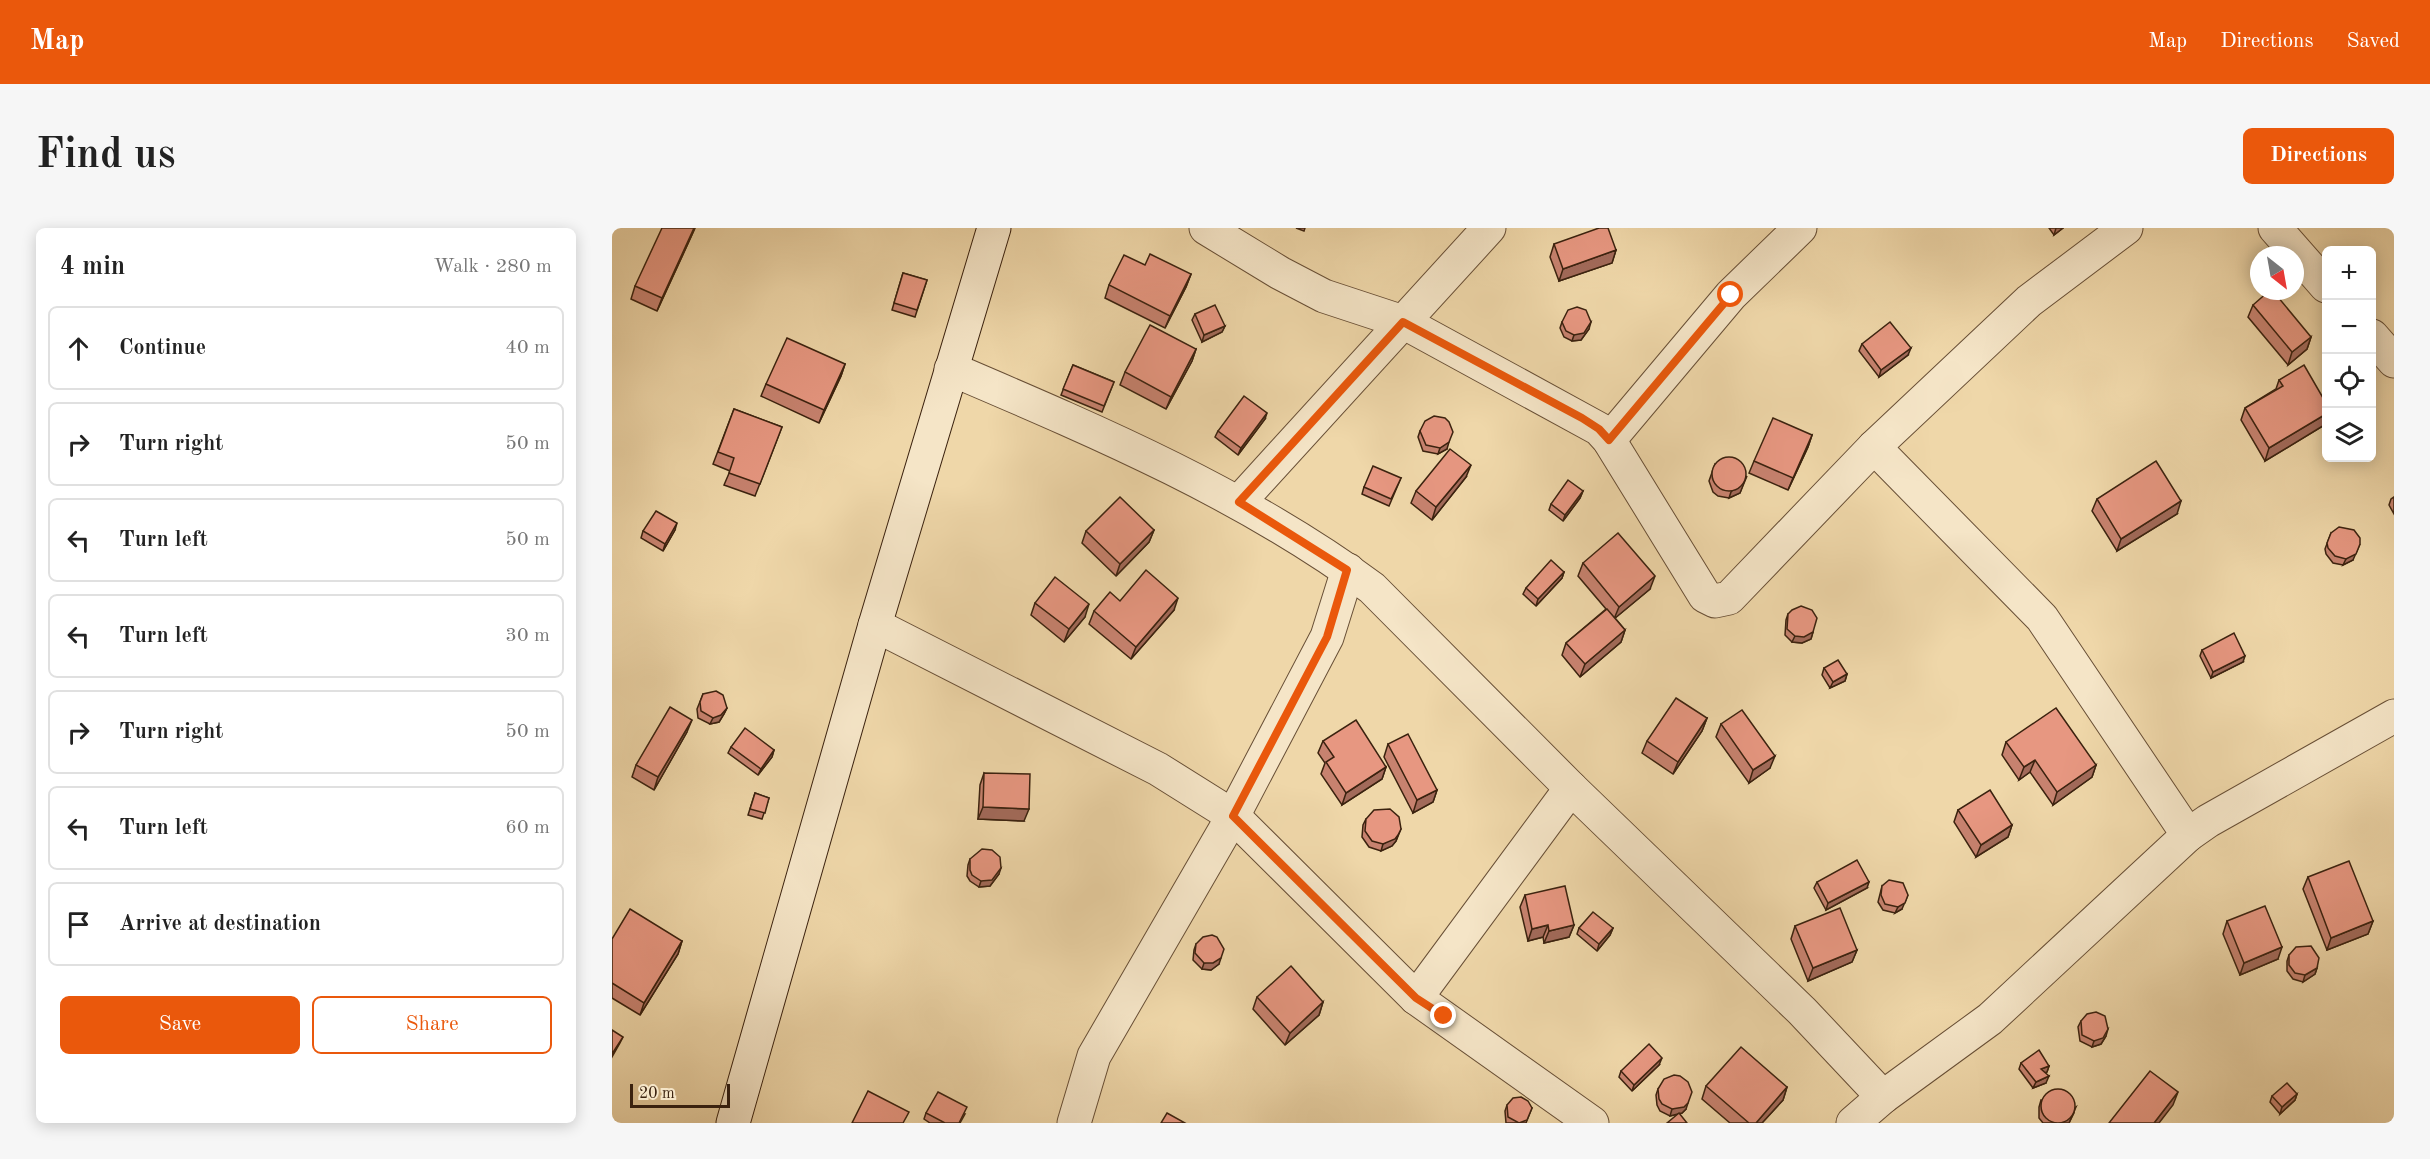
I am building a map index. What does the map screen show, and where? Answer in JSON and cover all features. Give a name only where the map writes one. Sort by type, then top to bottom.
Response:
[{"type":"street","points":[[733,1123],[874,625],[994,228]]},
{"type":"street","points":[[1206,228],[1280,273],[1324,296],[1403,322],[1599,429],[1609,440],[1705,596],[1715,601],[1729,598],[1874,447],[2029,301],[2126,228]]},
{"type":"street","points":[[1239,502],[1489,228]]},
{"type":"street","points":[[1609,440],[1731,295],[1800,228]]},
{"type":"street","points":[[2275,228],[2322,281]]},
{"type":"street","points":[[2376,341],[2394,361]]},
{"type":"street","points":[[951,369],[1069,420],[1239,502],[1372,588],[1570,788],[1802,1011],[1883,1097]]},
{"type":"street","points":[[1874,447],[2042,618],[2188,835]]},
{"type":"street","points":[[1074,1123],[1094,1056],[1233,816],[1327,637],[1347,570]]},
{"type":"street","points":[[874,625],[1158,769],[1233,816],[1416,998],[1592,1123]]},
{"type":"street","points":[[1853,1123],[1883,1097],[1990,1019],[2188,835],[2208,821],[2394,716]]},
{"type":"street","points":[[1416,998],[1570,788]]},
{"type":"building","points":[[662,228],[694,228],[662,298],[635,286]]},
{"type":"building","points":[[1599,228],[1608,228],[1616,250],[1563,269],[1554,244]]},
{"type":"building","points":[[1150,254],[1191,274],[1170,316],[1109,285],[1124,255],[1145,265]]},
{"type":"building","points":[[903,273],[927,280],[917,310],[894,303]]},
{"type":"building","points":[[2259,300],[2280,300],[2311,337],[2292,352],[2253,305]]},
{"type":"building","points":[[1215,305],[1225,326],[1204,335],[1195,314]]},
{"type":"building","points":[[1577,307],[1586,310],[1591,322],[1584,333],[1574,335],[1566,331],[1562,322],[1568,310]]},
{"type":"building","points":[[1890,322],[1911,348],[1881,370],[1862,344]]},
{"type":"building","points":[[1150,325],[1196,349],[1171,397],[1125,372]]},
{"type":"building","points":[[787,338],[845,364],[824,410],[766,384]]},
{"type":"building","points":[[1073,365],[1114,382],[1104,406],[1063,389]]},
{"type":"building","points":[[2304,365],[2322,396],[2322,416],[2269,448],[2245,408],[2283,386],[2279,380]]},
{"type":"building","points":[[1244,396],[1267,413],[1241,448],[1218,431]]},
{"type":"building","points":[[734,409],[782,427],[760,484],[729,473],[734,458],[718,452]]},
{"type":"building","points":[[1434,416],[1445,418],[1453,432],[1449,442],[1440,448],[1426,445],[1420,431],[1425,421]]},
{"type":"building","points":[[1773,418],[1812,435],[1793,478],[1754,461]]},
{"type":"building","points":[[1450,449],[1471,465],[1436,507],[1416,491]]},
{"type":"building","points":[[1729,457],[1741,462],[1746,474],[1741,486],[1729,491],[1717,486],[1712,474],[1717,462]]},
{"type":"building","points":[[2156,461],[2181,501],[2121,539],[2097,499]]},
{"type":"building","points":[[1373,466],[1401,478],[1391,499],[1364,487]]},
{"type":"building","points":[[1568,480],[1583,491],[1565,515],[1551,504]]},
{"type":"building","points":[[1120,497],[1154,530],[1120,564],[1086,531]]},
{"type":"building","points":[[656,511],[677,523],[665,544],[643,531]]},
{"type":"building","points":[[2339,527],[2354,530],[2360,538],[2356,554],[2346,559],[2335,556],[2328,548],[2327,543],[2331,533]]},
{"type":"building","points":[[1618,533],[1655,576],[1619,607],[1583,563]]},
{"type":"building","points":[[1551,560],[1564,572],[1538,599],[1526,588]]},
{"type":"building","points":[[1146,570],[1178,598],[1136,647],[1094,611],[1110,592],[1120,601]]},
{"type":"building","points":[[1055,577],[1089,604],[1069,629],[1035,603]]},
{"type":"building","points":[[1801,606],[1812,610],[1817,618],[1813,632],[1804,637],[1795,636],[1787,629],[1788,614]]},
{"type":"building","points":[[1607,609],[1625,630],[1585,664],[1566,643]]},
{"type":"building","points":[[2234,633],[2245,656],[2213,672],[2202,650]]},
{"type":"building","points":[[1838,660],[1847,674],[1833,682],[1824,668]]},
{"type":"building","points":[[716,691],[723,695],[727,708],[721,715],[713,718],[701,711],[700,702],[703,694]]},
{"type":"building","points":[[1676,698],[1707,718],[1678,762],[1647,741]]},
{"type":"building","points":[[670,707],[692,720],[658,777],[636,765]]},
{"type":"building","points":[[2056,708],[2096,765],[2057,792],[2035,760],[2024,767],[2006,742]]},
{"type":"building","points":[[1742,710],[1775,756],[1753,770],[1721,724]]},
{"type":"building","points":[[1356,720],[1386,767],[1346,793],[1326,762],[1334,757],[1323,741]]},
{"type":"building","points":[[745,728],[774,750],[761,769],[731,747]]},
{"type":"building","points":[[1408,734],[1437,790],[1417,800],[1388,744]]},
{"type":"building","points":[[984,773],[1030,774],[1029,809],[983,807]]},
{"type":"building","points":[[1990,790],[2012,825],[1981,845],[1958,810]]},
{"type":"building","points":[[755,793],[769,798],[765,813],[750,809]]},
{"type":"building","points":[[1390,809],[1399,817],[1401,829],[1398,835],[1395,839],[1383,844],[1372,841],[1365,831],[1366,819],[1374,810]]},
{"type":"building","points":[[982,849],[992,850],[1000,857],[1001,868],[992,880],[981,881],[972,875],[970,870],[970,859]]},
{"type":"building","points":[[1857,860],[1869,882],[1828,903],[1817,882]]},
{"type":"building","points":[[2349,861],[2373,921],[2331,938],[2308,877]]},
{"type":"building","points":[[1889,880],[1903,883],[1908,895],[1905,903],[1898,907],[1885,904],[1881,895],[1882,886]]},
{"type":"building","points":[[1565,886],[1574,925],[1549,931],[1548,925],[1532,929],[1525,895]]},
{"type":"building","points":[[2265,906],[2282,947],[2244,963],[2227,921]]},
{"type":"building","points":[[1840,908],[1857,950],[1813,968],[1795,926]]},
{"type":"building","points":[[630,909],[682,941],[644,1003],[612,983],[612,939]]},
{"type":"building","points":[[1593,912],[1613,928],[1599,944],[1579,928]]},
{"type":"building","points":[[1212,935],[1217,937],[1224,949],[1221,958],[1213,963],[1204,963],[1195,953],[1196,944],[1203,937]]},
{"type":"building","points":[[2311,946],[2319,958],[2317,968],[2305,975],[2295,973],[2289,965],[2289,955],[2296,947]]},
{"type":"building","points":[[1291,966],[1323,1002],[1290,1033],[1257,997]]},
{"type":"building","points":[[2096,1012],[2105,1016],[2108,1029],[2103,1038],[2094,1041],[2082,1035],[2081,1021],[2087,1014]]},
{"type":"building","points":[[612,1030],[623,1037],[612,1054]]},
{"type":"building","points":[[1649,1044],[1662,1058],[1634,1085],[1621,1071]]},
{"type":"building","points":[[1741,1047],[1787,1087],[1756,1123],[1749,1123],[1706,1086]]},
{"type":"building","points":[[2039,1050],[2049,1066],[2041,1069],[2049,1076],[2036,1082],[2021,1063]]},
{"type":"building","points":[[2150,1071],[2178,1092],[2154,1123],[2109,1123]]},
{"type":"building","points":[[1674,1075],[1688,1082],[1692,1092],[1684,1107],[1672,1109],[1662,1104],[1658,1089],[1664,1079]]},
{"type":"building","points":[[2287,1083],[2297,1094],[2282,1107],[2272,1096]]},
{"type":"building","points":[[2058,1089],[2070,1094],[2075,1106],[2070,1118],[2058,1123],[2046,1118],[2041,1106],[2046,1094]]},
{"type":"building","points":[[868,1091],[909,1112],[903,1123],[852,1123]]},
{"type":"building","points":[[938,1092],[967,1107],[959,1123],[945,1123],[926,1113]]},
{"type":"building","points":[[1521,1097],[1528,1101],[1532,1108],[1527,1120],[1519,1123],[1508,1117],[1507,1105],[1513,1098]]},
{"type":"building","points":[[1167,1113],[1185,1123],[1161,1123]]},
{"type":"building","points":[[1679,1113],[1687,1123],[1667,1123]]},
{"type":"route","points":[[1444,1016],[1416,998],[1233,816],[1327,637],[1347,570],[1239,502],[1403,322],[1582,418],[1599,429],[1609,440],[1731,295]]}]
